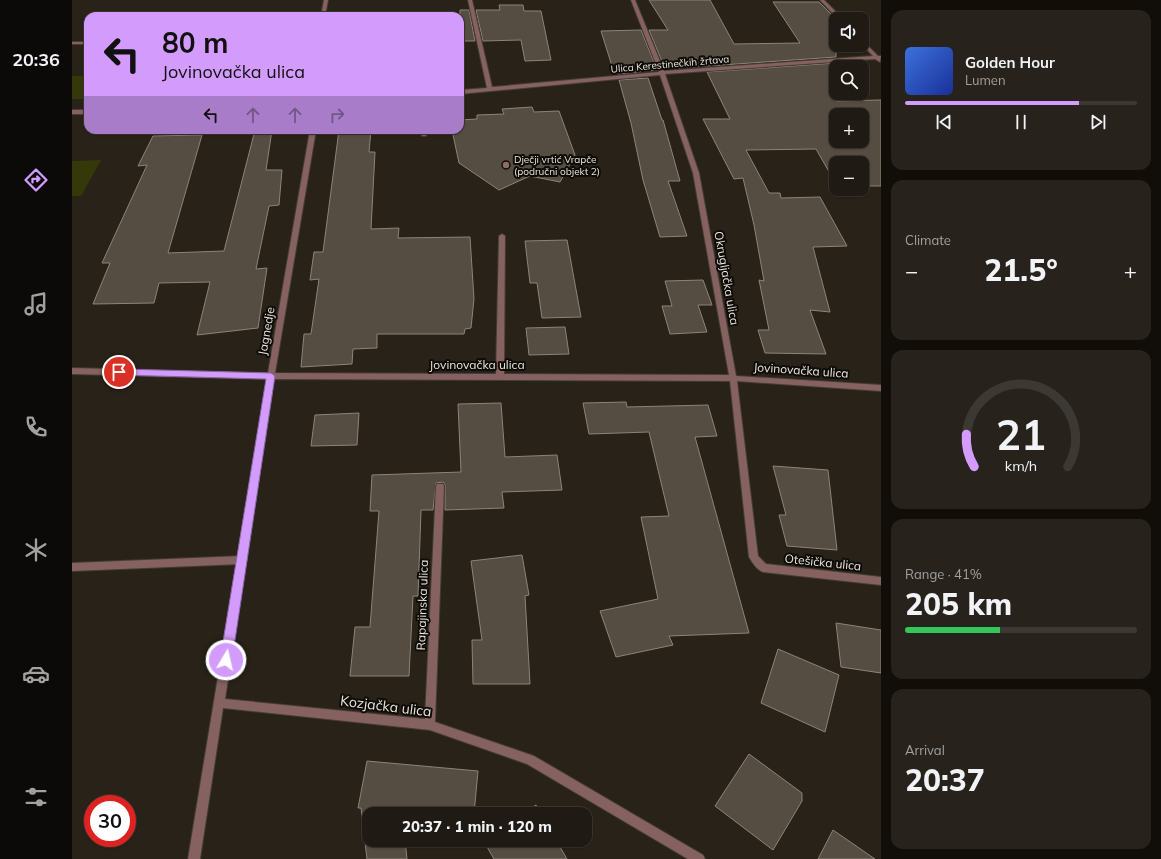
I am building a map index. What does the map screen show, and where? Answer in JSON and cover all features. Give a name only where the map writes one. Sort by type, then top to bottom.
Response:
[{"type":"street","points":[[324,12],[326,0]]},
{"type":"street","points":[[470,0],[490,89]]},
{"type":"street","name":"Okrugljačka ulica","points":[[633,0],[662,73],[696,173],[733,378],[754,558],[763,568]]},
{"type":"street","points":[[822,0],[834,12]]},
{"type":"street","points":[[72,43],[84,43]]},
{"type":"street","points":[[869,48],[880,59]]},
{"type":"street","name":"Ulica Kerestinečkih žrtava","points":[[464,92],[662,73],[880,59]]},
{"type":"street","points":[[72,112],[84,112]]},
{"type":"street","name":"Jagnedje","points":[[219,703],[271,376],[312,134]]},
{"type":"street","points":[[500,376],[502,236]]},
{"type":"street","name":"Jovinovačka ulica","points":[[72,371],[271,376],[733,378],[881,388]]},
{"type":"street","name":"Rapajinska ulica","points":[[430,725],[440,486]]},
{"type":"street","points":[[72,567],[242,560]]},
{"type":"street","name":"Otešička ulica","points":[[763,568],[881,581]]},
{"type":"street","points":[[194,859],[219,703]]},
{"type":"street","name":"Kozjačka ulica","points":[[219,703],[430,725],[530,760],[699,859]]},
{"type":"green space","points":[[72,76],[84,76],[84,99],[72,99]]},
{"type":"green space","points":[[101,160],[81,196],[72,196],[72,161]]},
{"type":"building","points":[[649,0],[710,0],[734,44],[800,43],[773,2],[819,2],[829,12],[829,52],[836,52],[836,57],[665,69],[649,30],[668,30]]},
{"type":"building","points":[[499,5],[523,5],[524,11],[541,11],[551,60],[525,61],[521,40],[483,41],[476,10],[500,10]]},
{"type":"building","points":[[460,10],[469,10],[475,41],[464,41],[464,12],[460,12]]},
{"type":"building","points":[[641,30],[657,70],[618,74],[615,65],[612,66],[601,31]]},
{"type":"building","points":[[829,63],[829,100],[881,100],[881,186],[869,186],[869,156],[829,156],[829,172],[816,149],[746,150],[769,193],[780,193],[781,198],[820,197],[847,246],[813,247],[830,312],[810,310],[826,354],[765,353],[758,330],[769,330],[759,280],[764,281],[754,225],[743,178],[734,179],[703,119],[730,119],[707,72]]},
{"type":"building","points":[[648,78],[663,120],[680,181],[668,181],[687,236],[660,237],[643,180],[631,123],[619,80]]},
{"type":"building","points":[[532,107],[534,112],[559,111],[575,155],[560,182],[530,176],[499,190],[459,163],[453,134],[464,134],[464,120],[477,119],[477,115],[504,114],[502,109]]},
{"type":"building","points":[[254,134],[271,134],[266,170],[282,170],[279,205],[269,206],[256,269],[267,268],[258,328],[197,335],[210,282],[159,283],[154,303],[93,304],[110,263],[102,263],[147,165],[138,166],[153,136],[202,135],[168,253],[224,251]]},
{"type":"building","points":[[338,134],[371,134],[369,152],[375,152],[371,229],[399,228],[398,238],[470,237],[474,299],[471,328],[465,329],[464,334],[377,334],[377,348],[353,349],[352,364],[301,367],[304,334],[311,334],[319,279],[310,280],[314,252],[323,252]]},
{"type":"building","points":[[567,240],[581,317],[542,318],[537,283],[530,283],[525,241]]},
{"type":"building","points":[[703,280],[712,305],[698,305],[707,332],[670,334],[662,306],[672,306],[665,281]]},
{"type":"building","points":[[565,327],[569,354],[529,355],[526,328]]},
{"type":"building","points":[[626,402],[627,407],[708,405],[717,436],[695,437],[749,633],[669,636],[673,645],[616,657],[600,611],[658,599],[641,517],[669,516],[649,432],[589,434],[583,403]]},
{"type":"building","points":[[501,403],[505,457],[557,455],[562,490],[502,492],[504,508],[445,510],[445,485],[443,482],[436,483],[433,510],[421,510],[418,596],[413,596],[409,676],[350,676],[355,627],[370,627],[379,511],[370,511],[372,475],[461,472],[458,404]]},
{"type":"building","points":[[359,413],[357,445],[311,446],[315,415]]},
{"type":"building","points":[[773,466],[828,470],[837,550],[787,546],[779,515],[786,515]]},
{"type":"building","points":[[522,555],[529,595],[525,596],[530,684],[473,684],[472,640],[482,640],[471,561]]},
{"type":"building","points":[[836,623],[881,630],[881,673],[841,667]]},
{"type":"building","points":[[778,649],[839,675],[825,732],[761,703]]},
{"type":"building","points":[[749,754],[802,793],[802,801],[773,850],[715,806]]},
{"type":"building","points":[[367,761],[478,771],[475,807],[362,807],[362,816],[361,808],[358,808]]},
{"type":"building","points":[[833,830],[875,859],[818,859]]},
{"type":"building","points":[[366,847],[406,847],[407,859],[367,859]]},
{"type":"building","points":[[487,847],[560,847],[567,859],[494,859]]},
{"type":"place","name":"Dječji vrtić Vrapče (područni objekt 2)","points":[[506,165]]},
{"type":"route","points":[[119,372],[271,376],[226,660]]}]
